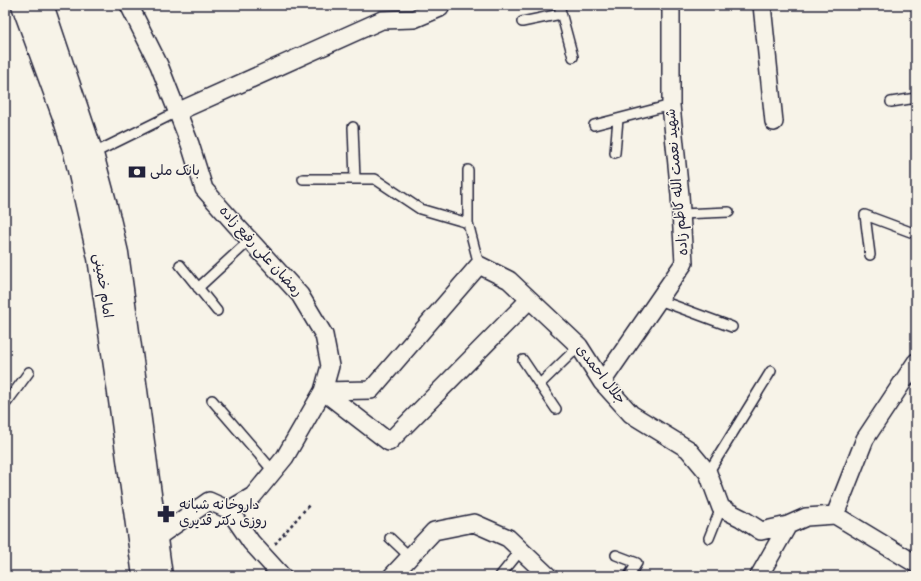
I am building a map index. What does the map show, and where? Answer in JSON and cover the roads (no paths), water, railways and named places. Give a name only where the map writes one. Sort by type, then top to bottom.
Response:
[{"type":"main road","name":"امام خمینی","points":[[23,5],[63,114],[75,152],[97,251],[119,393],[144,576]]},
{"type":"main road","name":"امام خمینی","points":[[42,5],[92,154],[117,253],[161,576]]},
{"type":"street","points":[[762,5],[774,122]]},
{"type":"street","name":"رمضان علی رفیع زاده","points":[[130,6],[159,65],[190,144],[204,189],[300,295],[324,335],[330,366],[323,391],[285,457],[274,472],[253,496],[229,510]]},
{"type":"street","name":"شهید نعمت الله کاظم زاده","points":[[602,382],[684,262],[682,214],[671,105],[672,6]]},
{"type":"street","points":[[178,112],[382,20],[414,19],[440,8]]},
{"type":"street","points":[[323,391],[370,390],[479,265]]},
{"type":"street","name":"جلال احمدی","points":[[479,265],[509,280],[579,346],[602,382],[631,414],[688,449],[708,473],[721,508]]},
{"type":"street","points":[[323,391],[389,442],[529,300]]},
{"type":"street","points":[[835,516],[865,439],[916,362]]},
{"type":"street","points":[[156,538],[209,501],[229,510],[251,542],[282,576]]},
{"type":"street","points":[[721,508],[741,518],[761,531],[788,525],[806,517],[835,516],[916,564]]},
{"type":"street","points":[[392,576],[434,531],[474,523],[508,538],[548,576]]},
{"type":"street","points":[[759,576],[788,525]]},
{"type":"lane","points":[[522,22],[560,9],[573,57]]},
{"type":"lane","points":[[891,102],[916,98]]},
{"type":"lane","points":[[594,125],[671,105]]},
{"type":"lane","points":[[92,154],[178,112]]},
{"type":"lane","points":[[615,153],[618,119]]},
{"type":"lane","points":[[353,127],[355,179]]},
{"type":"lane","points":[[468,170],[468,223],[479,265]]},
{"type":"lane","points":[[303,179],[375,179],[420,209],[468,223]]},
{"type":"lane","points":[[682,214],[729,212]]},
{"type":"lane","points":[[870,255],[865,215],[916,234]]},
{"type":"lane","points":[[198,288],[250,240]]},
{"type":"lane","points":[[180,265],[217,311]]},
{"type":"lane","points":[[659,300],[732,327]]},
{"type":"lane","points":[[540,384],[579,346]]},
{"type":"lane","points":[[523,360],[556,409]]},
{"type":"lane","points":[[708,473],[771,371]]},
{"type":"lane","points":[[5,402],[7,402],[29,372]]},
{"type":"lane","points":[[212,400],[274,472]]},
{"type":"lane","points":[[709,538],[721,508]]},
{"type":"lane","points":[[390,538],[410,557]]},
{"type":"lane","points":[[500,576],[521,550]]},
{"type":"lane","points":[[616,555],[637,563],[629,576]]},
{"type":"place","name":"بانک ملی","points":[[137,172]]},
{"type":"place","name":"داروخانه شبانه روزی دکتر قدیری","points":[[166,514]]}]
